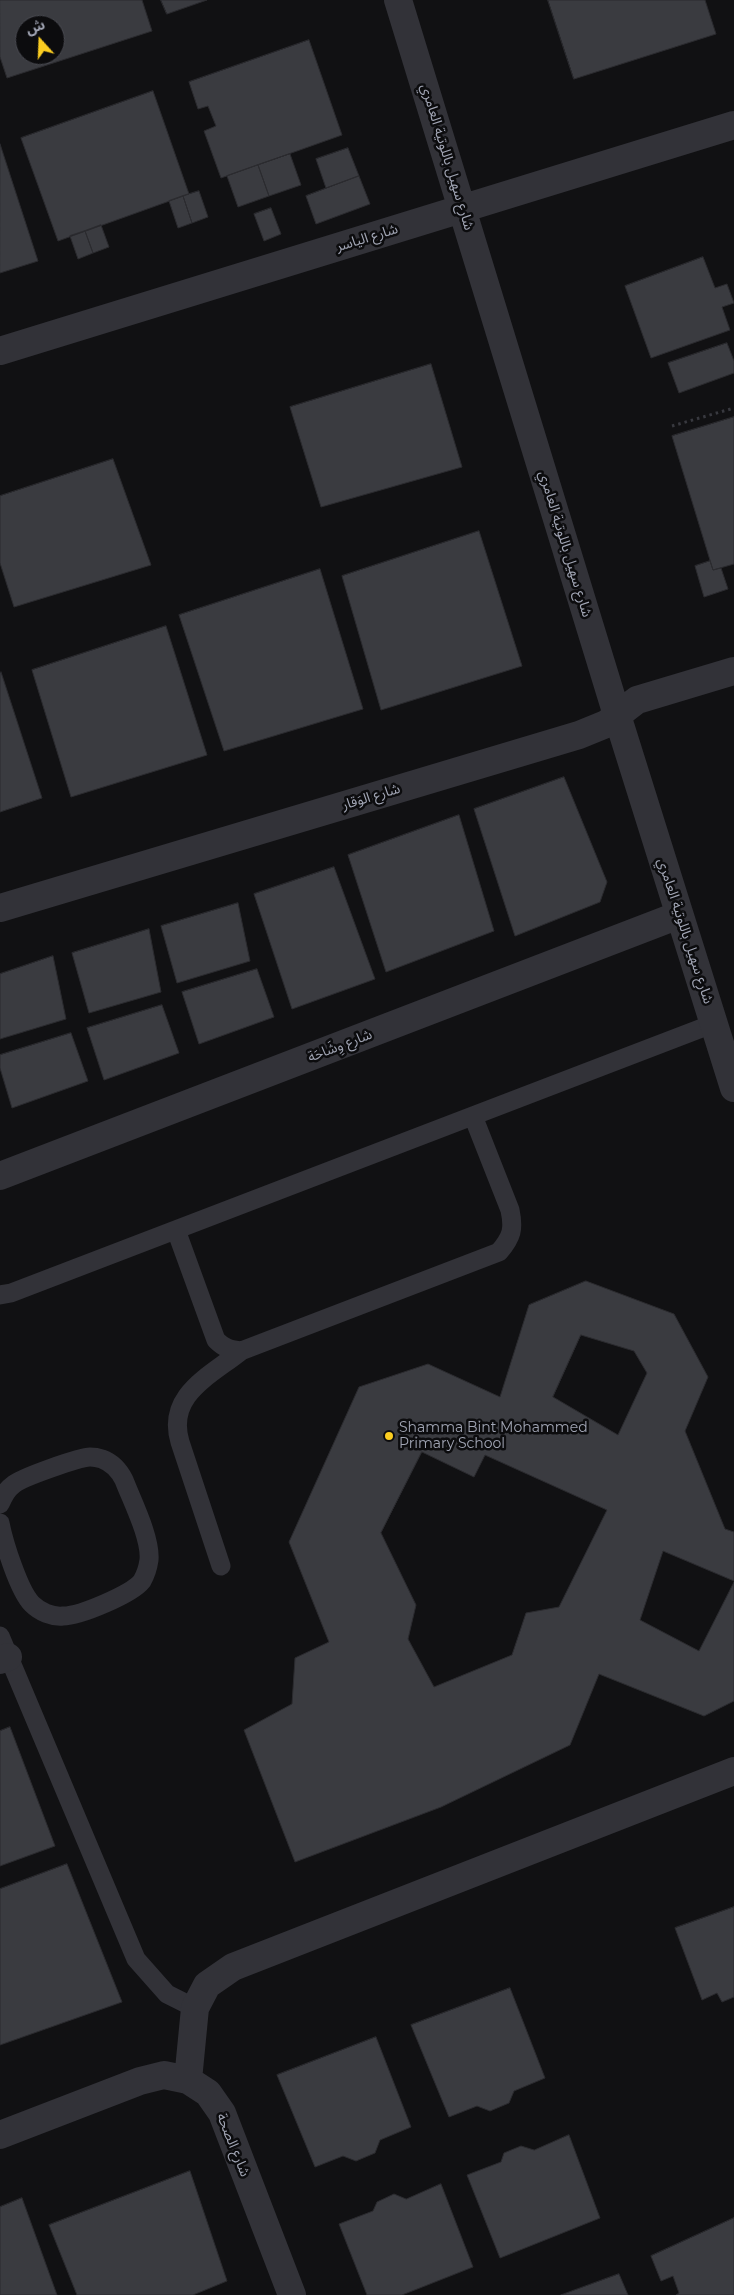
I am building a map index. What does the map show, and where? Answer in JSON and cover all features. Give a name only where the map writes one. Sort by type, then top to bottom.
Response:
[{"type":"street","name":"شارع سهيل باللوتية العامري","points":[[398,0],[616,715],[734,1088]]},
{"type":"street","name":"شارع الياسر","points":[[0,351],[734,125]]},
{"type":"street","name":"شارع الوَقار","points":[[0,908],[579,735],[606,724],[637,700],[734,671]]},
{"type":"street","name":"شارع وِشَاحَة","points":[[0,1176],[679,915]]},
{"type":"street","points":[[188,2080],[195,2008],[207,1985],[233,1967],[734,1771]]},
{"type":"street","name":"شارع الصحة","points":[[0,2135],[140,2081],[164,2075],[188,2080],[208,2093],[222,2113],[292,2295]]},
{"type":"lane","points":[[0,1295],[176,1230],[715,1023]]},
{"type":"lane","points":[[221,1566],[180,1442],[176,1422],[177,1412],[190,1391],[241,1351],[499,1252],[509,1240],[512,1220],[510,1210],[473,1116]]},
{"type":"lane","points":[[176,1230],[216,1340],[222,1346],[231,1350],[241,1351]]},
{"type":"lane","points":[[0,1504],[5,1493],[13,1484],[24,1478],[89,1457],[101,1458],[119,1470],[124,1480],[148,1544],[147,1571],[141,1582],[122,1596],[75,1614],[52,1615],[32,1604],[25,1595],[0,1526]]},
{"type":"lane","points":[[3,1651],[136,1959],[166,1994],[195,2008]]},
{"type":"path","points":[[672,426],[734,408]]},
{"type":"building","points":[[0,0],[142,0],[152,31],[65,59],[65,15],[15,15],[15,65],[47,65],[7,78],[0,57]]},
{"type":"building","points":[[161,0],[207,0],[167,14]]},
{"type":"building","points":[[548,0],[705,0],[716,34],[574,79]]},
{"type":"building","points":[[309,40],[342,135],[221,178],[204,131],[216,126],[208,106],[198,109],[189,82]]},
{"type":"building","points":[[153,91],[189,194],[58,241],[21,138]]},
{"type":"building","points":[[0,144],[38,261],[0,273]]},
{"type":"building","points":[[348,148],[359,176],[326,188],[316,159]]},
{"type":"building","points":[[290,154],[301,185],[269,196],[258,165]]},
{"type":"building","points":[[258,165],[269,196],[238,207],[227,176]]},
{"type":"building","points":[[359,176],[370,204],[316,224],[306,196]]},
{"type":"building","points":[[199,191],[208,217],[192,223],[183,196]]},
{"type":"building","points":[[183,196],[192,223],[178,228],[169,201]]},
{"type":"building","points":[[271,208],[281,234],[264,241],[254,214]]},
{"type":"building","points":[[101,225],[109,247],[93,253],[85,231]]},
{"type":"building","points":[[85,231],[93,253],[78,259],[70,236]]},
{"type":"building","points":[[703,257],[715,288],[727,284],[734,303],[722,307],[730,330],[651,358],[625,286]]},
{"type":"building","points":[[727,343],[734,361],[734,373],[679,393],[668,363]]},
{"type":"building","points":[[431,364],[462,467],[321,507],[290,407]]},
{"type":"building","points":[[734,417],[734,564],[713,570],[672,436]]},
{"type":"building","points":[[113,459],[151,565],[14,607],[0,563],[0,496]]},
{"type":"building","points":[[479,531],[522,666],[381,710],[342,576]]},
{"type":"building","points":[[710,561],[713,570],[721,568],[728,589],[704,597],[695,566]]},
{"type":"building","points":[[320,569],[363,709],[224,751],[179,615]]},
{"type":"building","points":[[166,626],[207,755],[71,797],[32,670]]},
{"type":"building","points":[[0,673],[42,798],[0,812]]},
{"type":"building","points":[[564,777],[607,882],[600,902],[515,936],[474,809]]},
{"type":"building","points":[[459,815],[494,931],[386,972],[348,855]]},
{"type":"building","points":[[334,867],[375,979],[292,1009],[254,894]]},
{"type":"building","points":[[238,903],[250,961],[177,983],[161,926]]},
{"type":"building","points":[[149,929],[161,992],[89,1013],[72,953]]},
{"type":"building","points":[[53,956],[66,1019],[0,1039],[0,974]]},
{"type":"building","points":[[257,969],[274,1017],[199,1044],[182,992]]},
{"type":"building","points":[[162,1005],[179,1053],[104,1080],[87,1028]]},
{"type":"building","points":[[71,1033],[88,1081],[12,1108],[0,1068],[0,1055]]},
{"type":"building","points":[[586,1281],[674,1314],[708,1377],[685,1431],[725,1529],[734,1532],[734,1581],[663,1551],[640,1620],[699,1651],[734,1582],[734,1701],[704,1716],[599,1674],[570,1745],[441,1807],[295,1862],[244,1730],[292,1704],[295,1658],[329,1642],[289,1542],[359,1387],[428,1364],[500,1397],[529,1305]],"holes":[[[581,1335],[634,1351],[647,1373],[618,1435],[553,1397]],[[422,1452],[474,1477],[485,1455],[607,1510],[559,1607],[526,1613],[512,1655],[434,1687],[408,1639],[416,1605],[381,1533]]]},
{"type":"building","points":[[10,1727],[55,1846],[0,1866],[0,1731]]},
{"type":"building","points":[[67,1864],[122,2002],[0,2045],[0,1889]]},
{"type":"building","points":[[734,1907],[734,1997],[722,2002],[717,1993],[702,2000],[675,1928]]},
{"type":"building","points":[[510,1988],[545,2078],[514,2091],[509,2103],[490,2111],[477,2106],[449,2117],[411,2025]]},
{"type":"building","points":[[376,2037],[411,2127],[380,2140],[375,2153],[356,2161],[343,2156],[315,2167],[277,2075]]},
{"type":"building","points":[[569,2135],[600,2218],[500,2258],[467,2175],[501,2162],[504,2153],[521,2146],[534,2150]]},
{"type":"building","points":[[190,2171],[227,2281],[193,2295],[77,2295],[49,2225]]},
{"type":"building","points":[[441,2184],[473,2267],[402,2295],[367,2295],[339,2224],[373,2211],[377,2202],[394,2194],[406,2199]]},
{"type":"building","points":[[22,2198],[57,2295],[0,2295],[0,2207]]},
{"type":"building","points":[[734,2218],[734,2295],[676,2295],[679,2293],[673,2276],[661,2281],[651,2256]]},
{"type":"building","points":[[619,2274],[628,2295],[561,2295]]},
{"type":"place","name":"Shamma Bint Mohammed Primary School","points":[[389,1436]]}]
